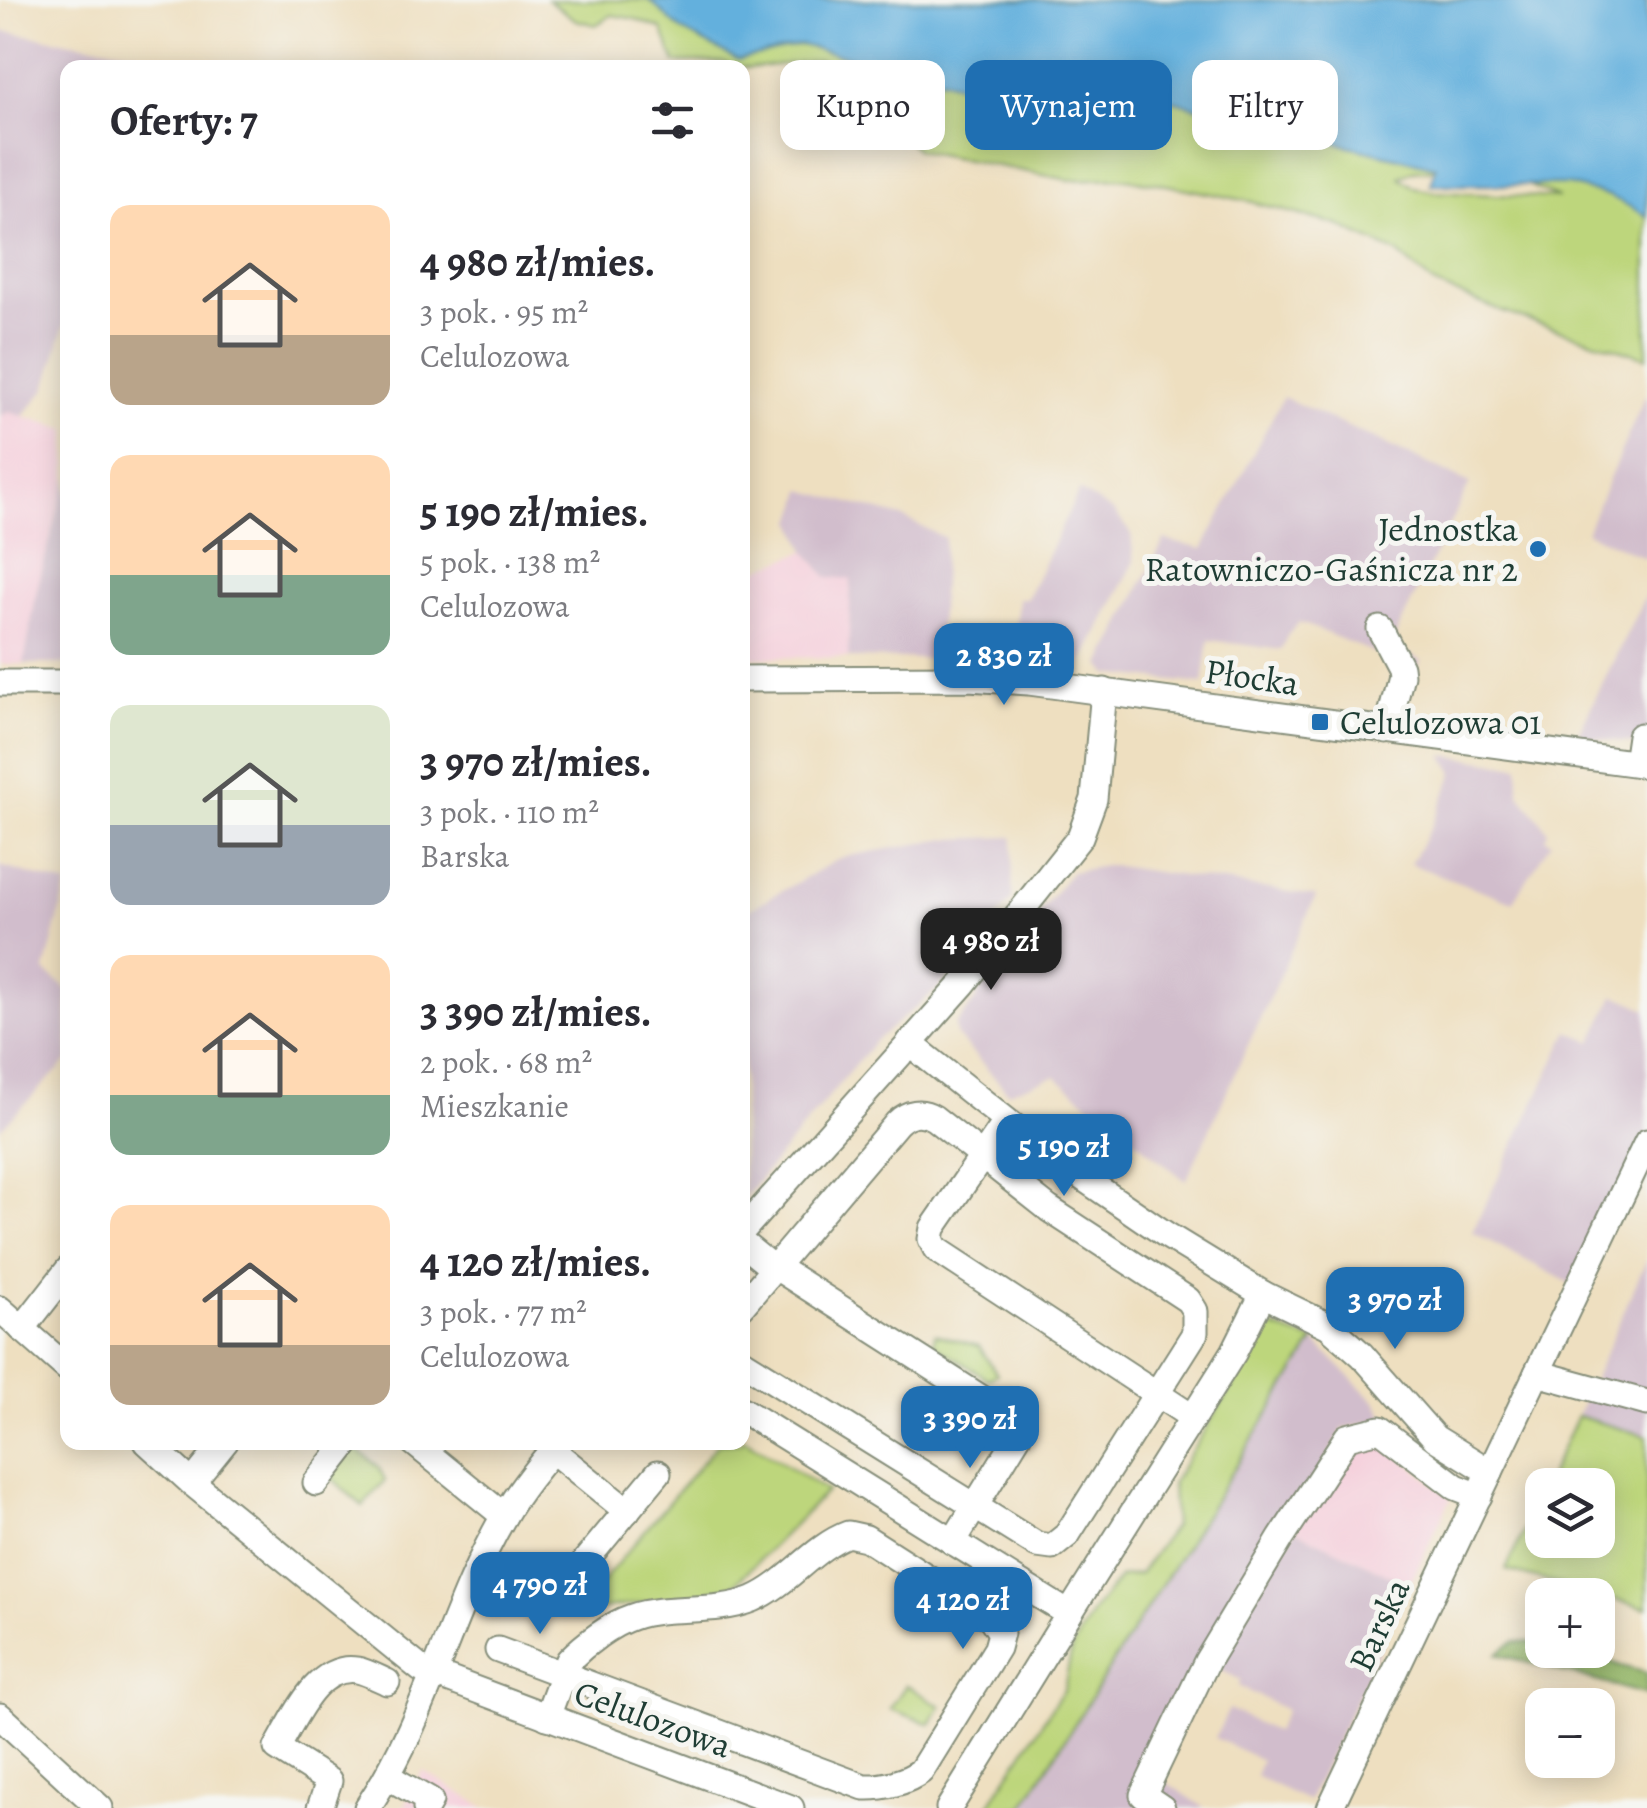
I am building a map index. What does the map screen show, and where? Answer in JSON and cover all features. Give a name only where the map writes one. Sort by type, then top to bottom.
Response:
[{"type":"street","points":[[1380,629],[1402,676],[1387,730]]},
{"type":"street","name":"Płocka","points":[[750,679],[995,679],[1641,764]]},
{"type":"street","points":[[0,683],[60,684]]},
{"type":"street","points":[[750,1221],[963,984],[1080,838],[1094,799],[1104,691]]},
{"type":"street","points":[[1641,764],[1640,736],[1647,736]]},
{"type":"street","points":[[909,1044],[1006,1122],[1154,1227],[1263,1294],[1329,1326],[1362,1355],[1434,1438],[1490,1472]]},
{"type":"street","points":[[750,1297],[906,1115],[929,1115],[1048,1209],[1192,1305],[1197,1320],[1194,1333],[1058,1544],[1037,1545],[750,1366]]},
{"type":"street","points":[[1006,1122],[933,1228],[931,1239],[936,1249],[1192,1417]]},
{"type":"street","name":"Barska","points":[[1330,1808],[1647,1142]]},
{"type":"street","points":[[750,1249],[1014,1417],[1019,1426],[1018,1436],[953,1542]]},
{"type":"street","points":[[22,1328],[60,1280]]},
{"type":"street","points":[[949,1808],[1234,1352],[1263,1294]]},
{"type":"street","points":[[0,1309],[60,1362]]},
{"type":"street","points":[[1537,1373],[1647,1403]]},
{"type":"street","points":[[750,1415],[1069,1614]]},
{"type":"street","points":[[1162,1808],[1143,1795],[1207,1661],[1347,1437],[1380,1429],[1456,1487],[1478,1496]]},
{"type":"street","name":"Celulozowa","points":[[156,1450],[399,1654],[433,1675],[791,1808]]},
{"type":"street","points":[[192,1483],[219,1450]]},
{"type":"street","points":[[320,1486],[343,1450]]},
{"type":"street","points":[[422,1450],[504,1516]]},
{"type":"street","points":[[367,1808],[388,1776],[504,1516],[553,1450]]},
{"type":"street","points":[[560,1450],[627,1510]]},
{"type":"street","points":[[586,1560],[658,1473]]},
{"type":"street","points":[[860,1535],[881,1497]]},
{"type":"street","points":[[498,1650],[563,1675],[871,1788],[918,1774],[1000,1643],[1001,1633],[997,1624],[860,1535],[842,1536],[770,1590],[747,1601],[628,1618],[572,1656],[563,1675],[547,1718]]},
{"type":"street","points":[[320,1808],[329,1782],[277,1748],[322,1680],[336,1672],[356,1670],[386,1682]]},
{"type":"street","points":[[974,1684],[1011,1707]]},
{"type":"street","points":[[0,1716],[100,1808]]},
{"type":"street","points":[[388,1776],[430,1801],[426,1808]]},
{"type":"shaded area","points":[[0,31],[138,52],[136,60],[60,60],[60,340],[46,389],[23,416],[9,412],[0,416]]},
{"type":"shaded area","points":[[1647,392],[1647,559],[1586,532]]},
{"type":"shaded area","points":[[1283,397],[1470,483],[1395,636],[1403,651],[1421,660],[1399,714],[1393,677],[1380,655],[1299,622],[1281,650],[1209,640],[1203,684],[1108,674],[1101,665],[1164,540],[1203,549]]},
{"type":"shaded area","points":[[9,412],[60,427],[60,504],[37,589],[24,664],[0,664],[0,416]]},
{"type":"shaded area","points":[[803,490],[902,517],[945,538],[937,659],[848,658],[851,579],[827,577],[806,551],[794,522]]},
{"type":"shaded area","points":[[1079,491],[1114,512],[1131,533],[1134,563],[1078,671],[1013,666],[1018,598],[1027,598]]},
{"type":"shaded area","points":[[60,504],[60,664],[24,664],[37,589]]},
{"type":"shaded area","points":[[806,551],[827,577],[851,578],[848,658],[750,657],[750,572]]},
{"type":"shaded area","points":[[1647,593],[1647,745],[1577,736],[1641,604]]},
{"type":"shaded area","points":[[1443,755],[1519,766],[1519,793],[1548,831],[1545,838],[1551,842],[1513,902],[1410,864],[1454,773]]},
{"type":"shaded area","points":[[1013,837],[1012,899],[940,987],[876,1040],[750,1191],[750,909],[842,857],[947,839]]},
{"type":"shaded area","points":[[1110,865],[1316,896],[1186,1181],[1055,1076],[1008,1092],[956,1035],[955,1025],[976,1000],[980,987],[1071,872]]},
{"type":"shaded area","points":[[0,866],[60,883],[60,912],[45,971],[60,984],[60,1068],[0,1129]]},
{"type":"shaded area","points":[[1615,995],[1647,1009],[1647,1136],[1575,1286],[1472,1232],[1569,1031],[1592,1042]]},
{"type":"shaded area","points":[[1647,1259],[1647,1436],[1577,1416]]},
{"type":"shaded area","points":[[1314,1341],[1377,1403],[1386,1418],[1343,1429],[1158,1772],[1166,1782],[1205,1808],[1022,1808]]},
{"type":"shaded area","points":[[1376,1437],[1451,1498],[1411,1582],[1295,1530],[1353,1443]]},
{"type":"shaded area","points":[[1295,1530],[1411,1582],[1308,1801],[1255,1776],[1261,1760],[1215,1738],[1229,1709],[1275,1732],[1286,1710],[1238,1686],[1241,1680],[1212,1666]]},
{"type":"shaded area","points":[[423,1771],[486,1808],[403,1808]]},
{"type":"green space","points":[[548,0],[1647,0],[1647,358],[1503,312],[1435,285],[1397,253],[1338,225],[1248,201],[1156,183],[1118,178],[1069,180],[917,150],[945,150],[945,60],[780,60],[780,65],[750,68],[750,60],[674,60],[662,29],[612,15],[596,25],[576,20]],"holes":[[[1463,167],[1492,170],[1559,198],[1415,188],[1400,177],[1413,171]]]},
{"type":"green space","points":[[1269,1326],[1314,1341],[1022,1808],[987,1808],[1064,1689],[1072,1648],[1093,1611],[1120,1577],[1139,1574],[1174,1526],[1172,1483]]},
{"type":"green space","points":[[935,1334],[979,1346],[997,1374],[988,1379],[933,1344]]},
{"type":"green space","points":[[1577,1416],[1647,1436],[1647,1608],[1615,1599],[1615,1578],[1536,1578],[1506,1570],[1525,1528],[1525,1558],[1615,1558],[1615,1468],[1553,1468]]},
{"type":"green space","points":[[750,1442],[827,1491],[734,1585],[697,1596],[577,1612],[712,1450],[750,1450]]},
{"type":"green space","points":[[349,1450],[357,1450],[378,1466],[385,1480],[363,1506],[328,1476]]},
{"type":"green space","points":[[1514,1641],[1525,1642],[1525,1662],[1497,1654]]},
{"type":"green space","points":[[1615,1664],[1647,1673],[1647,1695],[1548,1668],[1615,1668]]},
{"type":"green space","points":[[906,1685],[941,1706],[930,1724],[890,1709]]},
{"type":"water","points":[[649,0],[1647,0],[1647,216],[1610,196],[1568,185],[1431,185],[1436,167],[1338,143],[1338,60],[1192,60],[1192,106],[1172,100],[1172,60],[965,60],[965,87],[945,80],[945,60],[860,60],[801,45],[738,60],[682,31]]},
{"type":"place","name":"Jednostka Ratowniczo-Gaśnicza nr 2","points":[[1538,549]]},
{"type":"place","name":"Celulozowa 01","points":[[1320,722]]}]
